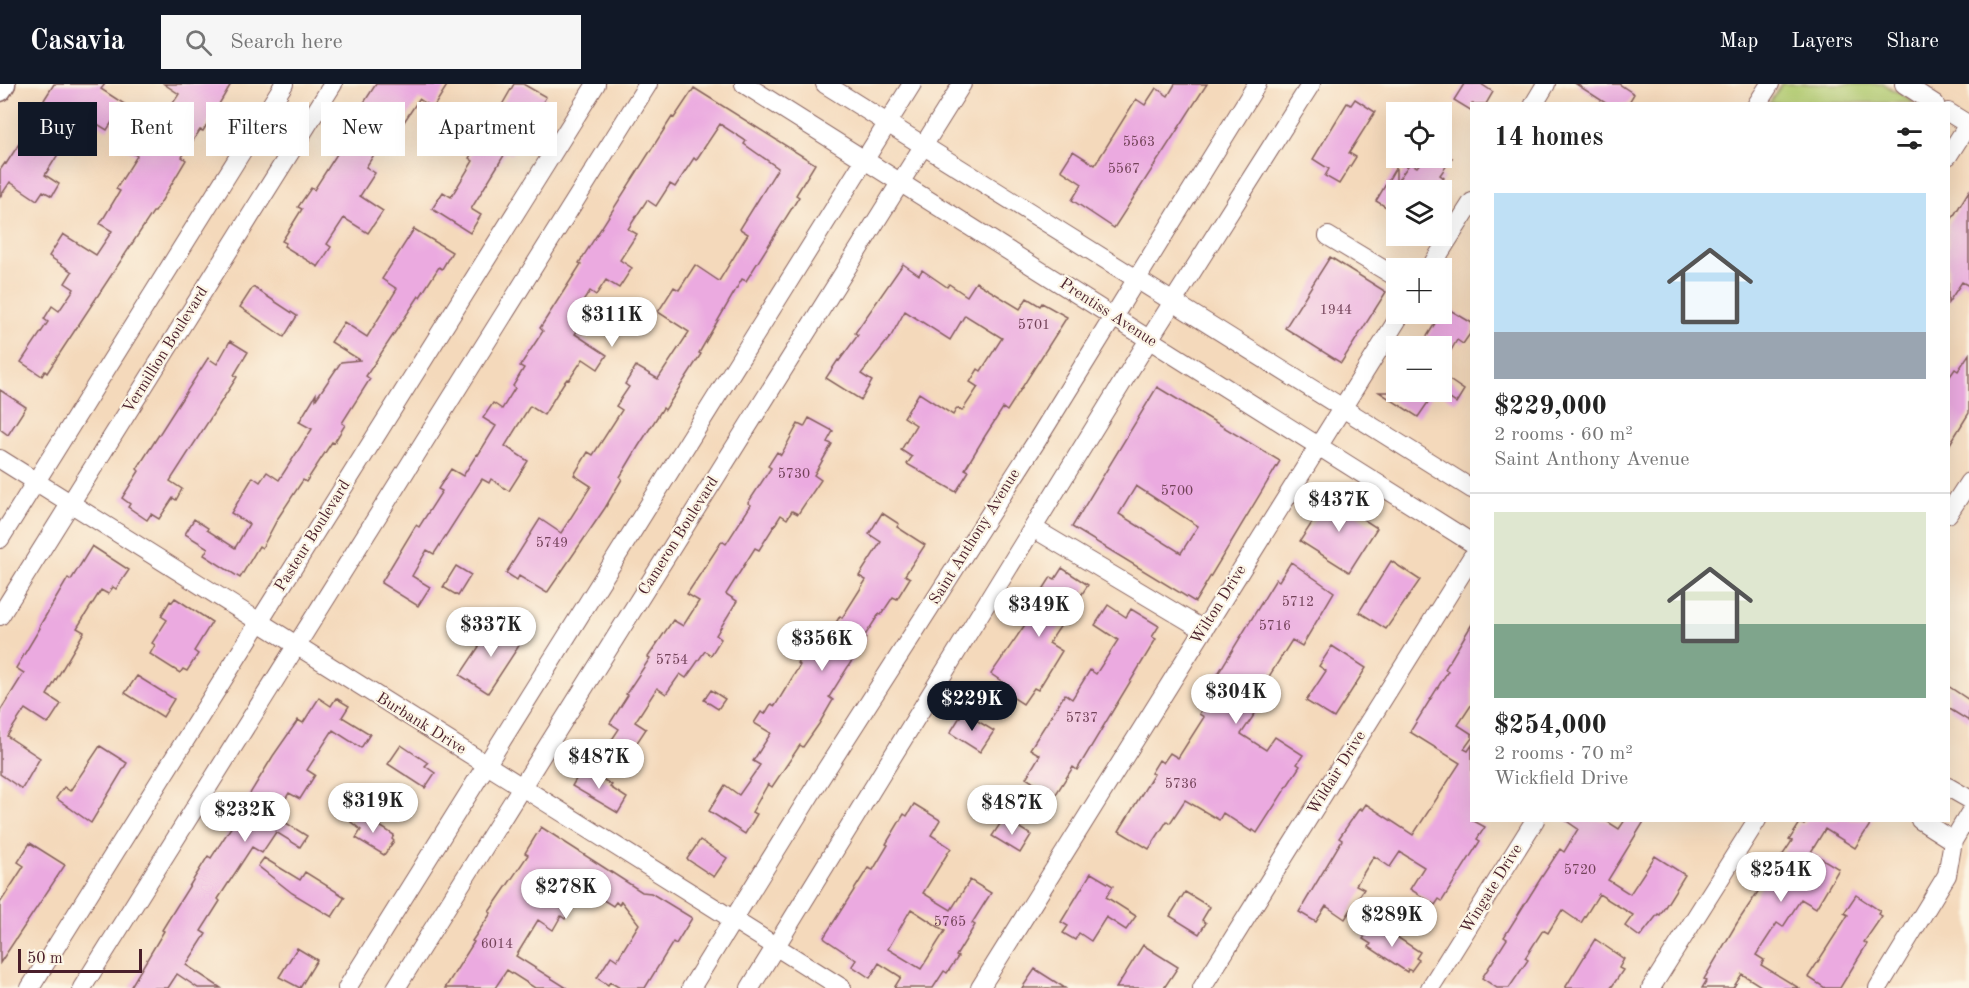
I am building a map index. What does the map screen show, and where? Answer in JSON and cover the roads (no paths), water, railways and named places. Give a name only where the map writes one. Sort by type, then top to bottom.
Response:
[{"type":"main road","points":[[0,90],[4,84]]},
{"type":"street","points":[[0,539],[284,84]]},
{"type":"street","name":"Vermillion Boulevard","points":[[0,616],[333,84]]},
{"type":"street","name":"Pasteur Boulevard","points":[[30,988],[596,84]]},
{"type":"street","points":[[82,988],[648,84]]},
{"type":"street","name":"Prentiss Avenue","points":[[744,84],[1470,542]]},
{"type":"street","points":[[825,84],[1470,488]]},
{"type":"street","points":[[347,988],[912,84]]},
{"type":"street","name":"Cameron Boulevard","points":[[396,988],[962,84]]},
{"type":"street","name":"Saint Anthony Avenue","points":[[691,988],[820,779],[1017,471],[1257,84]]},
{"type":"street","points":[[750,988],[1148,340],[1311,84]]},
{"type":"street","points":[[1535,102],[1546,84]]},
{"type":"street","points":[[1758,102],[1770,84]]},
{"type":"street","points":[[1904,84],[1932,102]]},
{"type":"street","points":[[1950,113],[1969,124],[1950,153]]},
{"type":"street","points":[[1436,258],[1470,205]]},
{"type":"street","points":[[1328,236],[1386,271]]},
{"type":"street","name":"Wilton Drive","points":[[980,988],[1395,324]]},
{"type":"street","name":"Burbank Drive","points":[[0,459],[842,988]]},
{"type":"street","points":[[1950,511],[1969,482]]},
{"type":"street","points":[[1033,528],[1204,630]]},
{"type":"street","name":"Wildair Drive","points":[[1202,988],[1470,560]]},
{"type":"street","points":[[1950,788],[1969,799]]},
{"type":"street","points":[[1878,988],[1947,875],[1953,841],[1969,814]]},
{"type":"street","name":"Wingate Drive","points":[[1430,988],[1534,822]]},
{"type":"street","points":[[1651,988],[1756,822]]},
{"type":"street","points":[[1923,822],[1953,841]]}]
